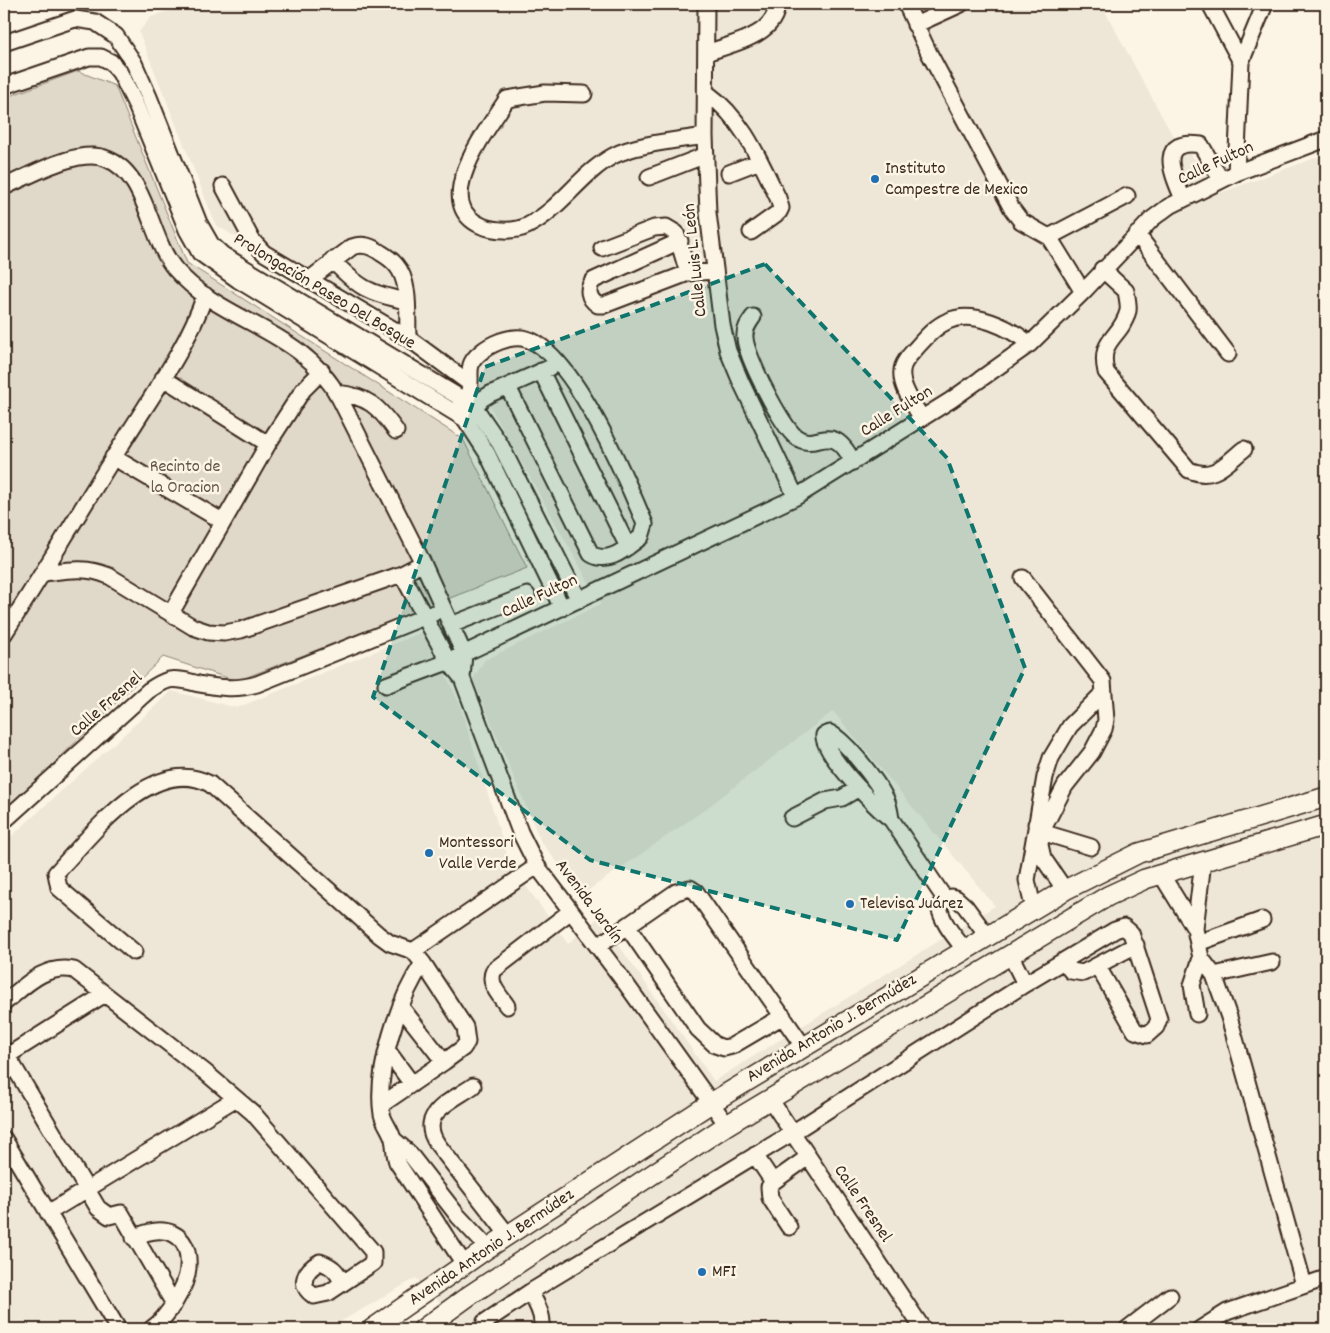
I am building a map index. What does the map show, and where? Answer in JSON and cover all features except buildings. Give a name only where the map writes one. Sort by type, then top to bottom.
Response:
[{"type":"main road","name":"Avenida Antonio J. Bermúdez","points":[[372,1329],[488,1248],[711,1103],[929,970],[1065,890],[1138,853],[1326,797]]},
{"type":"main road","name":"Avenida Antonio J. Bermúdez","points":[[424,1329],[470,1295],[727,1125],[1108,896],[1161,874],[1324,823]]},
{"type":"main road","points":[[939,997],[940,990],[949,977],[984,949],[988,937]]},
{"type":"main road","points":[[878,1033],[876,1020],[879,1012],[920,987],[929,970]]},
{"type":"street","name":"Calle Luis L. León","points":[[706,4],[707,93],[705,136],[708,213],[722,325],[728,350],[796,497]]},
{"type":"street","points":[[706,53],[761,31],[775,17],[777,4]]},
{"type":"street","points":[[906,4],[976,145],[1012,209],[1021,221],[1049,237],[1083,292]]},
{"type":"street","points":[[915,24],[961,4]]},
{"type":"street","points":[[1210,4],[1241,62]]},
{"type":"street","points":[[1236,173],[1241,62],[1265,4]]},
{"type":"street","name":"Prolongación Paseo Del Bosque","points":[[4,43],[75,19],[94,22],[107,28],[125,47],[149,97],[199,223],[206,249]]},
{"type":"street","name":"Prolongación Paseo Del Bosque","points":[[4,86],[89,56],[101,57],[111,62],[120,73],[135,103],[187,230],[238,280],[460,416],[487,453],[562,608]]},
{"type":"street","points":[[584,94],[546,93],[507,99],[471,157],[463,175],[460,188],[461,204],[475,222],[495,230],[511,230],[526,226],[552,208],[586,175],[614,155],[664,143],[705,136]]},
{"type":"street","points":[[707,93],[722,104],[735,119],[760,161],[778,198],[781,208],[772,219],[751,232]]},
{"type":"street","name":"Calle Fulton","points":[[386,685],[464,654],[796,497],[921,417],[951,400],[1030,344],[1083,292],[1102,269],[1152,219],[1183,199],[1236,173],[1326,139]]},
{"type":"street","points":[[1183,199],[1171,171],[1169,158],[1175,150],[1190,143],[1201,145],[1221,180]]},
{"type":"street","points":[[4,187],[68,160],[97,155],[120,165],[135,184],[167,258],[185,279],[205,295],[296,348],[322,371],[336,393],[423,563],[464,654]]},
{"type":"street","points":[[648,178],[706,155]]},
{"type":"street","points":[[729,173],[760,161]]},
{"type":"street","points":[[223,186],[252,240],[264,252],[408,338],[469,383]]},
{"type":"street","points":[[1049,237],[1126,196]]},
{"type":"street","points":[[602,248],[661,227],[672,229],[680,241],[688,273]]},
{"type":"street","points":[[1137,234],[1228,354]]},
{"type":"street","points":[[680,241],[600,276],[591,283],[588,292],[594,303],[604,305],[688,273],[714,271]]},
{"type":"street","points":[[310,279],[332,260],[359,244],[373,247],[396,264],[401,273],[406,301],[408,338]]},
{"type":"street","name":"Prolongación Paseo Del Bosque","points":[[206,249],[223,255],[470,403],[500,444],[580,600]]},
{"type":"street","points":[[332,260],[362,288],[375,294],[406,301]]},
{"type":"street","points":[[1102,269],[1126,291],[1128,309],[1123,324],[1104,349],[1103,359],[1106,372],[1189,470],[1200,475],[1214,473],[1244,448]]},
{"type":"street","points":[[4,634],[44,573],[113,457],[163,378],[195,322],[205,295]]},
{"type":"street","points":[[753,317],[745,331],[747,348],[787,426],[798,439],[803,441],[827,438],[839,441],[845,446],[853,462]]},
{"type":"street","points":[[921,417],[903,381],[902,371],[913,352],[939,326],[949,320],[961,317],[974,318],[1002,327],[1019,335],[1030,344]]},
{"type":"street","points":[[470,403],[469,366],[480,352],[509,338],[521,337],[530,340],[549,353],[560,364],[588,405],[645,524],[641,537],[628,547],[607,558],[599,559],[591,554],[508,387]]},
{"type":"street","points":[[460,416],[470,403],[560,364]]},
{"type":"street","points":[[171,613],[222,521],[268,444],[303,390],[322,371]]},
{"type":"street","points":[[541,372],[628,547]]},
{"type":"street","points":[[163,378],[268,444]]},
{"type":"street","points":[[336,393],[366,399],[382,412],[396,431]]},
{"type":"street","points":[[113,457],[222,521]]},
{"type":"street","points":[[44,573],[84,568],[96,570],[193,627],[208,632],[224,633],[241,630],[402,574],[423,563]]},
{"type":"street","points":[[402,574],[448,661]]},
{"type":"street","points":[[1023,578],[1103,680],[1106,720],[1104,729],[1092,752],[1065,786],[1039,827],[1043,858],[1065,890]]},
{"type":"street","points":[[451,626],[527,595]]},
{"type":"street","name":"Calle Fresnel","points":[[4,821],[148,691],[168,680],[241,689],[425,618],[443,608]]},
{"type":"street","name":"Avenida Jardín","points":[[462,678],[464,654]]},
{"type":"street","name":"Avenida Jardín","points":[[448,661],[462,678],[514,817],[537,866],[598,946],[727,1125]]},
{"type":"street","points":[[1036,907],[1031,898],[1027,880],[1039,827],[1045,777],[1052,758],[1070,726],[1104,692]]},
{"type":"street","points":[[891,818],[889,806],[883,794],[843,742],[836,736],[826,733],[822,738],[824,743],[876,808],[891,818],[945,899]]},
{"type":"street","points":[[134,952],[59,888],[56,873],[109,817],[146,787],[175,777],[187,776],[198,778],[210,784],[379,935],[390,943],[418,957],[452,1006],[467,1034],[467,1042],[463,1048],[381,1105]]},
{"type":"street","points":[[792,818],[825,801],[842,798],[859,788]]},
{"type":"street","points":[[1039,827],[1091,847]]},
{"type":"street","points":[[1197,1014],[1192,985],[1198,944],[1203,861]]},
{"type":"street","points":[[488,1248],[458,1216],[409,1153],[393,1139],[382,1118],[382,1070],[418,957],[537,866]]},
{"type":"street","points":[[1161,874],[1214,975],[1229,1017],[1304,1285]]},
{"type":"street","points":[[598,946],[676,892],[690,888],[696,892],[803,1046]]},
{"type":"street","points":[[965,950],[940,911],[939,906],[945,899],[951,897],[960,902],[988,937]]},
{"type":"street","points":[[507,1006],[493,986],[492,975],[494,970],[571,911]]},
{"type":"street","points":[[1198,944],[1262,920]]},
{"type":"street","points":[[627,926],[698,1029],[715,1044],[724,1048],[732,1046],[783,1016]]},
{"type":"street","points":[[487,1329],[485,1322],[530,1292],[792,1133],[1025,984],[1119,928],[1129,929],[1136,945],[1158,1019],[1156,1027],[1147,1035],[1138,1033],[1130,1025],[1098,967]]},
{"type":"street","points":[[1064,961],[1071,971],[1079,974],[1098,967],[1136,945]]},
{"type":"street","points":[[1010,954],[1025,984]]},
{"type":"street","points":[[1214,975],[1272,962]]},
{"type":"street","points":[[4,1004],[38,976],[58,968],[74,970],[235,1098],[266,1126],[292,1160],[373,1252],[373,1263],[342,1282]]},
{"type":"street","points":[[105,994],[6,1052],[98,1208],[103,1213],[115,1216],[121,1213],[174,1304]]},
{"type":"street","points":[[401,1007],[444,1062]]},
{"type":"street","points":[[387,1050],[412,1084]]},
{"type":"street","points":[[473,1086],[436,1113],[430,1123],[430,1129],[438,1145],[508,1235]]},
{"type":"street","points":[[48,1213],[235,1098]]},
{"type":"street","name":"Calle Fresnel","points":[[770,1099],[923,1329]]},
{"type":"street","points":[[4,1139],[118,1329]]},
{"type":"street","points":[[393,1139],[394,1154],[398,1162],[464,1264]]},
{"type":"street","points":[[755,1155],[773,1182]]},
{"type":"street","points":[[789,1228],[770,1198],[769,1187],[773,1182],[808,1157]]},
{"type":"street","points":[[134,1238],[145,1232],[158,1229],[170,1231],[180,1239],[187,1254],[188,1269],[174,1304],[166,1316],[152,1329]]},
{"type":"street","points":[[1200,1329],[1227,1312],[1326,1278]]},
{"type":"street","points":[[530,1292],[542,1318],[541,1329]]},
{"type":"street","points":[[1127,1329],[1170,1296]]},
{"type":"highlighted area","points":[[765,264],[947,458],[1025,668],[897,940],[590,860],[373,697],[485,367]]},
{"type":"shaded area","points":[[187,4],[1101,4],[1170,131],[1223,192],[1326,154],[1326,1329],[462,1329],[456,1319],[416,1278],[328,1329],[4,1329],[4,843],[172,691],[237,708],[425,631],[459,703],[510,864],[568,944],[599,917],[714,1081],[995,906],[833,711],[704,810],[583,894],[541,842],[473,679],[485,660],[601,604],[478,385],[216,225],[139,32],[151,17]]},
{"type":"green space","name":"Recinto de la Oracion","points":[[78,71],[115,86],[187,263],[463,439],[527,568],[237,681],[163,657],[4,812],[4,98]]},
{"type":"place","name":"Instituto Campestre de Mexico","points":[[875,179]]},
{"type":"place","name":"Montessori Valle Verde","points":[[429,853]]},
{"type":"place","name":"Televisa Juárez","points":[[850,904]]},
{"type":"place","name":"MFI","points":[[702,1272]]}]
